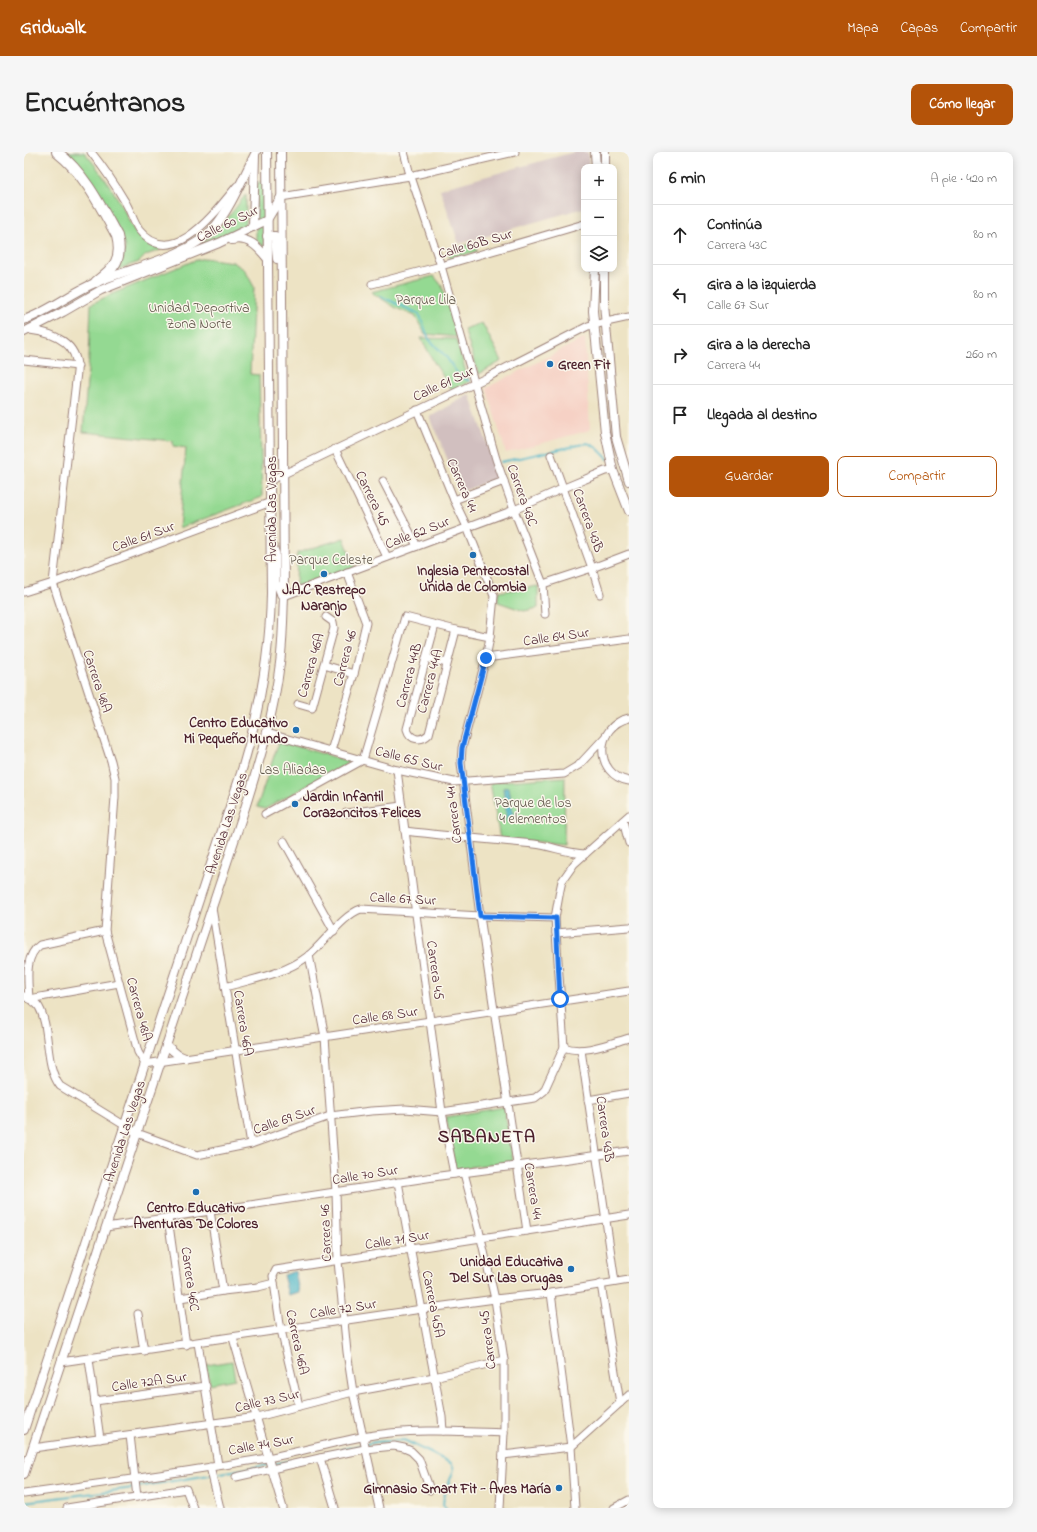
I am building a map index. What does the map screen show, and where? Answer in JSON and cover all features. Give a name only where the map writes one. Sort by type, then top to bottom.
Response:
[{"type":"highway","points":[[57,152],[67,160],[83,178],[117,236],[119,253],[116,264],[96,282]]},
{"type":"main road","name":"Avenida Las Vegas","points":[[24,1430],[241,773],[257,713],[266,666],[271,600],[267,152]]},
{"type":"main road","name":"Avenida Las Vegas","points":[[24,1474],[249,794],[267,733],[280,662],[284,596],[281,152]]},
{"type":"main road","points":[[595,152],[596,164]]},
{"type":"main road","points":[[605,152],[605,164]]},
{"type":"main road","name":"Calle 60 Sur","points":[[24,320],[49,309],[96,282],[193,245],[212,230],[218,222],[240,183],[251,170],[256,153]]},
{"type":"main road","points":[[251,170],[267,182],[281,197]]},
{"type":"main road","points":[[251,170],[253,226]]},
{"type":"main road","name":"Calle 60 Sur","points":[[27,331],[101,290],[219,243],[267,220],[281,197]]},
{"type":"main road","points":[[267,236],[275,237],[276,257],[282,280]]},
{"type":"main road","points":[[219,243],[236,239],[245,240],[254,244],[268,258]]},
{"type":"main road","points":[[595,272],[593,312],[605,432],[609,454],[629,511]]},
{"type":"main road","points":[[604,272],[604,304],[616,437],[629,481]]},
{"type":"main road","points":[[166,1045],[178,1055],[185,1058]]},
{"type":"street","name":"Calle 60 Sur","points":[[91,152],[119,192],[138,229],[153,241],[161,244],[182,240],[194,234],[205,225],[240,183]]},
{"type":"street","points":[[404,152],[410,176],[441,266],[474,383]]},
{"type":"street","points":[[281,197],[410,176],[515,152]]},
{"type":"street","name":"Calle 60B Sur","points":[[372,284],[441,266],[581,225]]},
{"type":"street","name":"Calle 61 Sur","points":[[271,480],[474,383],[585,327],[629,317]]},
{"type":"street","points":[[24,360],[78,366],[76,357],[64,342],[48,332],[27,331]]},
{"type":"street","name":"Carrera 48A","points":[[78,366],[53,583],[111,761],[115,778],[115,797],[105,931],[138,1052],[145,1064]]},
{"type":"street","name":"Carrera 43C","points":[[474,383],[504,481],[543,584],[545,614]]},
{"type":"street","name":"Carrera 44","points":[[417,410],[454,500],[468,527],[494,596],[490,637],[486,658],[462,748],[461,763],[480,916],[527,1231]]},
{"type":"street","name":"Carrera 45","points":[[335,449],[387,558]]},
{"type":"street","name":"Carrera 43B","points":[[551,455],[564,488],[600,594]]},
{"type":"street","name":"Calle 62 Sur","points":[[284,596],[514,510],[613,467]]},
{"type":"street","points":[[383,481],[417,546]]},
{"type":"street","points":[[454,500],[504,481]]},
{"type":"street","name":"Calle 61 Sur","points":[[24,592],[53,583],[271,502]]},
{"type":"street","points":[[271,540],[276,554],[277,588],[281,595],[284,596]]},
{"type":"street","points":[[543,584],[629,554]]},
{"type":"street","name":"Carrera 46","points":[[331,751],[354,674],[366,623],[347,572]]},
{"type":"street","name":"Carrera 46A","points":[[298,704],[312,708],[334,628],[332,622],[326,617]]},
{"type":"street","points":[[265,814],[363,760],[405,617],[490,637]]},
{"type":"street","name":"Carrera 44B","points":[[426,737],[417,739],[414,738],[408,733],[407,729],[435,625]]},
{"type":"street","name":"Carrera 44A","points":[[426,737],[429,734],[456,630]]},
{"type":"street","name":"Calle 64 Sur","points":[[486,658],[629,639]]},
{"type":"street","points":[[426,658],[448,663]]},
{"type":"street","points":[[324,665],[354,674]]},
{"type":"street","name":"Calle 65 Sur","points":[[267,733],[397,770],[454,782],[564,774],[579,765],[616,723],[629,718]]},
{"type":"street","points":[[606,736],[602,752],[608,767],[619,778],[629,782]]},
{"type":"street","name":"Carrera 45","points":[[397,770],[442,1112],[454,1174]]},
{"type":"street","points":[[346,812],[402,806]]},
{"type":"street","points":[[629,815],[574,864],[562,881],[558,896],[556,918],[564,1047],[571,1050],[581,1050],[629,1038]]},
{"type":"street","points":[[623,821],[629,843]]},
{"type":"street","points":[[405,831],[536,845],[572,853],[586,854]]},
{"type":"street","points":[[284,841],[334,931]]},
{"type":"street","name":"Carrera 46A","points":[[212,906],[251,1144]]},
{"type":"street","name":"Calle 67 Sur","points":[[225,987],[282,971],[309,955],[351,915],[361,909],[416,911],[480,916],[556,918]]},
{"type":"street","points":[[556,933],[629,927]]},
{"type":"street","points":[[105,931],[40,945],[34,948],[27,964],[27,997],[119,983]]},
{"type":"street","name":"Carrera 46","points":[[309,955],[325,1037],[336,1192],[338,1261],[344,1321],[353,1392],[379,1508]]},
{"type":"street","name":"Calle 68 Sur","points":[[145,1064],[629,991]]},
{"type":"street","name":"Calle 69 Sur","points":[[27,997],[38,1006],[42,1013],[52,1070],[56,1081],[67,1092],[137,1133],[197,1155],[251,1144],[330,1116],[371,1111],[406,1109],[442,1112],[535,1098],[540,1096],[545,1088],[564,1047]]},
{"type":"street","name":"Carrera 43B","points":[[581,1050],[615,1282]]},
{"type":"street","points":[[588,1100],[629,1093]]},
{"type":"street","points":[[321,1120],[325,1120],[331,1125]]},
{"type":"street","name":"Calle 70 Sur","points":[[106,1227],[398,1182],[629,1151]]},
{"type":"street","name":"Carrera 45","points":[[464,1173],[495,1299],[504,1360],[504,1433],[500,1508]]},
{"type":"street","name":"Carrera 45A","points":[[398,1182],[443,1431]]},
{"type":"street","points":[[210,1211],[223,1291]]},
{"type":"street","name":"Calle 71 Sur","points":[[274,1283],[273,1276],[276,1270],[629,1215]]},
{"type":"street","name":"Carrera 46C","points":[[168,1218],[186,1345]]},
{"type":"street","name":"Calle 72 Sur","points":[[61,1362],[186,1345],[422,1309],[551,1293],[629,1280]]},
{"type":"street","points":[[180,1298],[258,1287],[274,1283]]},
{"type":"street","name":"Carrera 46A","points":[[274,1283],[281,1330],[299,1406]]},
{"type":"street","points":[[601,1284],[620,1403]]},
{"type":"street","points":[[551,1293],[571,1447],[575,1508]]},
{"type":"street","points":[[138,1314],[144,1351]]},
{"type":"street","points":[[233,1338],[283,1508]]},
{"type":"street","points":[[198,1343],[218,1465]]},
{"type":"street","points":[[89,1359],[100,1439]]},
{"type":"street","name":"Calle 73 Sur","points":[[33,1448],[257,1417],[353,1392],[434,1377],[504,1360]]},
{"type":"street","name":"Calle 72A Sur","points":[[95,1401],[206,1386]]},
{"type":"street","points":[[503,1455],[571,1447],[629,1395]]},
{"type":"street","name":"Calle 74 Sur","points":[[236,1477],[269,1463],[364,1443],[405,1432],[443,1431],[504,1433]]},
{"type":"street","points":[[130,1435],[137,1495]]},
{"type":"street","name":"Calle 74 Sur","points":[[24,1494],[135,1481],[210,1469],[218,1465],[269,1463],[320,1458],[364,1443],[394,1446],[411,1451],[420,1459],[430,1490]]},
{"type":"street","points":[[320,1458],[335,1508]]},
{"type":"street","points":[[210,1469],[220,1508]]},
{"type":"street","points":[[67,1508],[94,1506],[137,1495],[186,1489],[193,1508]]},
{"type":"street","points":[[614,1508],[629,1500]]},
{"type":"shaded area","points":[[574,152],[588,152],[589,164],[581,164],[581,209],[459,244],[440,189]]},
{"type":"shaded area","points":[[585,338],[590,430],[506,453],[486,388]]},
{"type":"shaded area","points":[[470,394],[499,477],[461,492],[430,417]]},
{"type":"green space","points":[[64,152],[84,152],[110,186],[134,230],[140,237],[152,244],[160,246],[160,250],[146,255],[139,262],[116,270],[123,258],[125,247],[121,235],[89,177]]},
{"type":"green space","points":[[256,182],[265,182],[264,248],[256,239]]},
{"type":"green space","points":[[246,194],[246,225],[197,247],[218,229]]},
{"type":"green space","points":[[475,243],[477,251],[450,259],[447,250]]},
{"type":"green space","name":"Unidad Deportiva Zona Norte","points":[[205,258],[233,262],[245,270],[254,287],[250,374],[259,375],[262,497],[179,528],[186,448],[173,446],[173,441],[83,432],[89,357],[91,304],[193,261]]},
{"type":"green space","name":"Parque Lila","points":[[434,276],[442,286],[458,337],[425,334],[415,316],[396,308],[371,292]]},
{"type":"green space","points":[[482,323],[502,361],[479,374],[464,329]]},
{"type":"green space","points":[[421,338],[456,339],[469,382],[452,390],[435,364]]},
{"type":"green space","name":"Parque Celeste","points":[[344,538],[355,568],[296,586],[297,553]]},
{"type":"green space","points":[[538,586],[538,608],[524,611],[498,602],[498,592]]},
{"type":"green space","name":"Las Aliadas","points":[[279,741],[350,762],[265,809],[257,807]]},
{"type":"green space","name":"Parque de los 4 elementos","points":[[565,777],[564,845],[500,839],[490,782]]},
{"type":"green space","points":[[504,1107],[513,1161],[455,1169],[446,1117]]},
{"type":"green space","points":[[232,1361],[235,1379],[210,1384],[206,1365]]},
{"type":"water","points":[[509,787],[514,822],[507,822],[503,788]]},
{"type":"water","points":[[295,1271],[299,1292],[288,1295],[283,1275]]},
{"type":"waterway","points":[[380,296],[419,314],[429,339],[447,358],[459,376],[470,381]]},
{"type":"waterway","points":[[501,462],[588,443],[597,448],[608,459]]},
{"type":"waterway","points":[[325,1453],[376,1442],[404,1440],[451,1463],[454,1469],[444,1496],[443,1505],[446,1508]]},
{"type":"waterway","points":[[272,1464],[296,1460]]},
{"type":"waterway","points":[[138,1487],[268,1465]]},
{"type":"waterway","points":[[24,1502],[134,1488]]},
{"type":"place","name":"Green Fit","points":[[550,364]]},
{"type":"place","name":"Inglesia Pentecostal Unida de Colombia","points":[[473,555]]},
{"type":"place","name":"J.A.C Restrepo Naranjo","points":[[324,574]]},
{"type":"place","name":"Centro Educativo Mi Pequeño Mundo","points":[[296,730]]},
{"type":"place","name":"Jardin Infantil Corazoncitos Felices","points":[[295,804]]},
{"type":"place","name":"Centro Educativo Aventuras De Colores","points":[[196,1192]]},
{"type":"place","name":"Unidad Educativa Del Sur Las Orugas","points":[[571,1269]]},
{"type":"place","name":"Gimnasio Smart Fit - Aves María","points":[[559,1488]]},
{"type":"district","name":"SABANETA","points":[[487,1136]]},
{"type":"route","points":[[486,658],[462,748],[461,763],[470,848],[480,916],[556,918],[560,999]]}]
